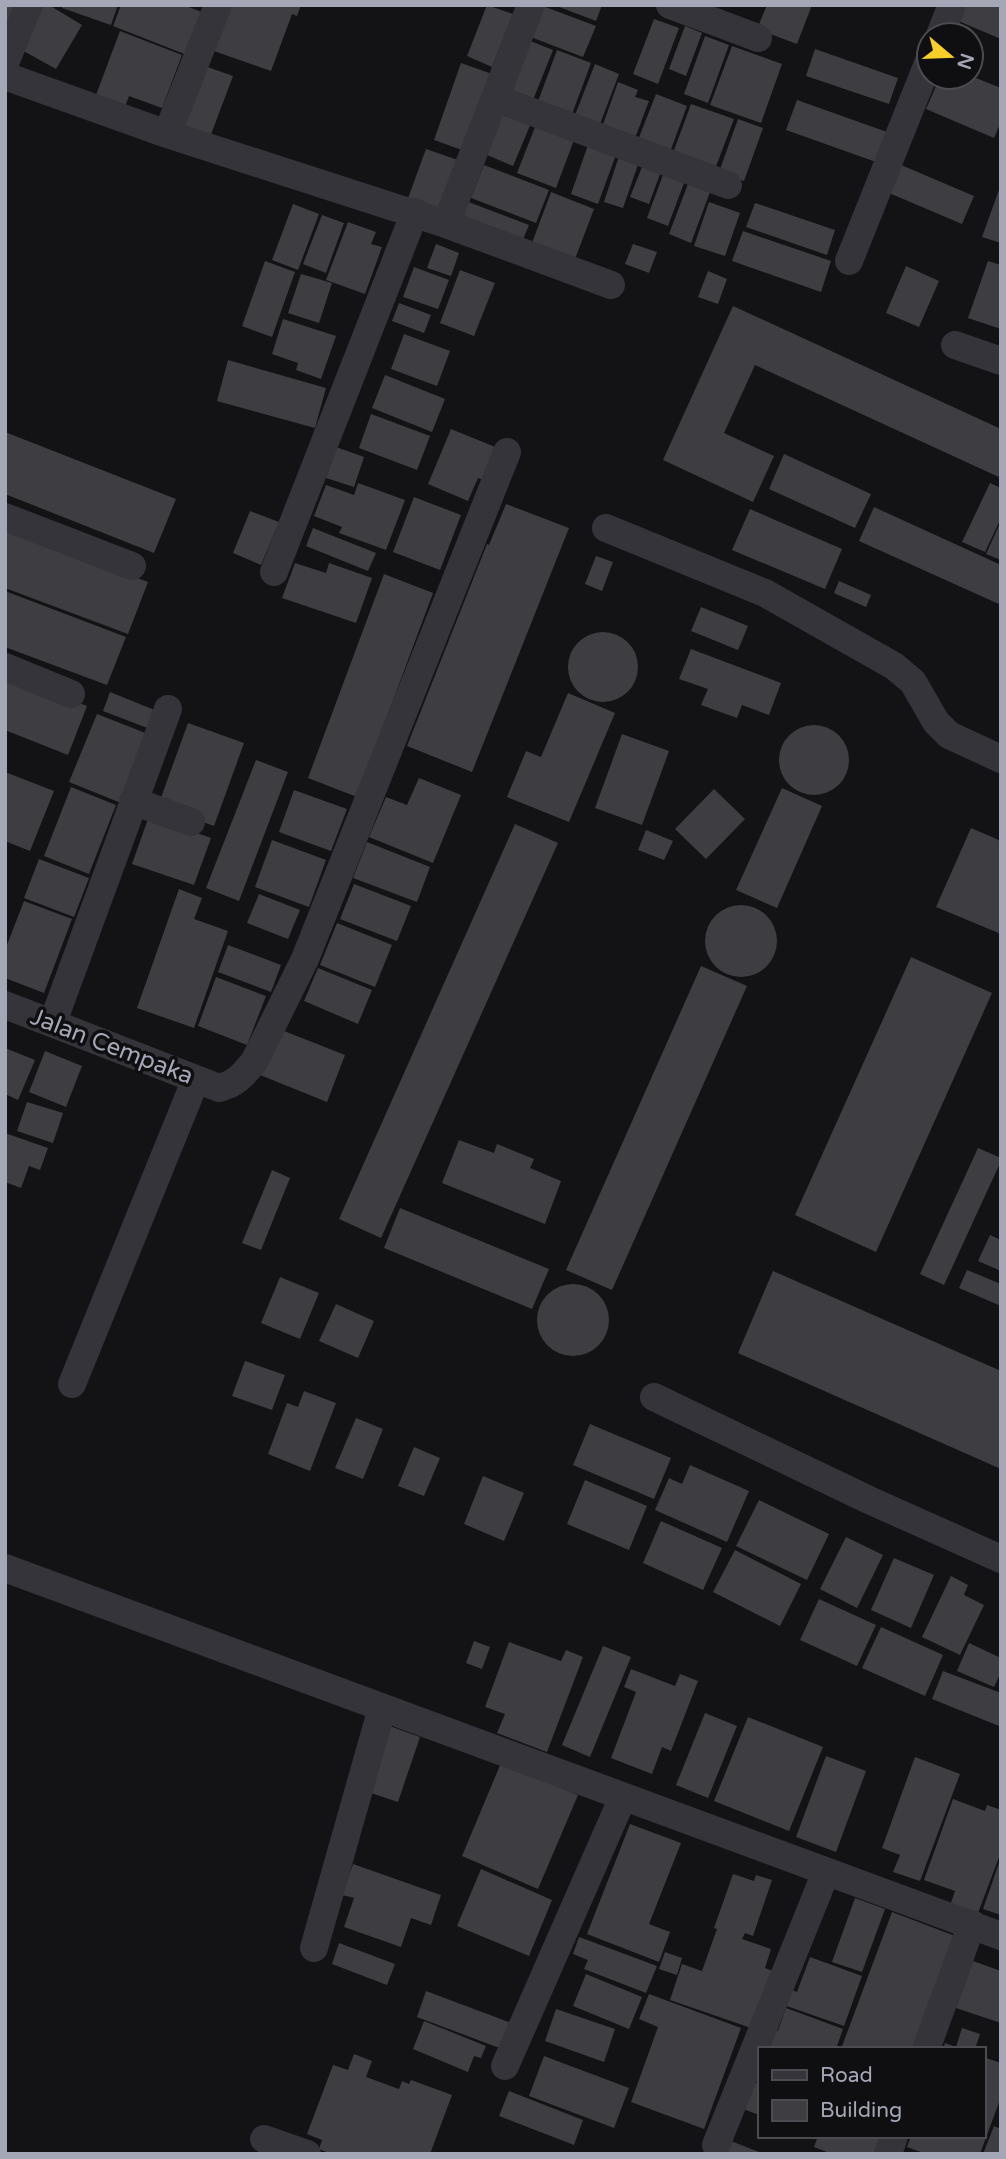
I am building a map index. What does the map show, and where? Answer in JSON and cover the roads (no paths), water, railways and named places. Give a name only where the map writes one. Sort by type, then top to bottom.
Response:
[{"type":"street","points":[[5,63],[29,5]]},
{"type":"street","points":[[167,134],[218,5]]},
{"type":"street","points":[[446,223],[531,5]]},
{"type":"street","points":[[670,5],[758,38]]},
{"type":"street","points":[[5,76],[167,134],[415,212],[611,285]]},
{"type":"street","points":[[849,261],[917,91]]},
{"type":"street","points":[[495,98],[728,185]]},
{"type":"street","points":[[274,572],[415,212]]},
{"type":"street","points":[[955,345],[1001,361]]},
{"type":"street","points":[[72,1384],[207,1084],[234,1085],[254,1062],[305,960],[506,452]]},
{"type":"street","points":[[5,517],[132,566]]},
{"type":"street","points":[[606,528],[765,593],[894,666],[913,682],[936,722],[949,735],[1001,759]]},
{"type":"street","points":[[5,667],[71,694]]},
{"type":"street","points":[[53,1022],[168,709]]},
{"type":"street","points":[[133,801],[191,822]]},
{"type":"street","name":"Jalan Cempaka","points":[[5,1005],[207,1084]]},
{"type":"street","points":[[654,1397],[1001,1559]]},
{"type":"street","points":[[5,1569],[1001,1936]]},
{"type":"street","points":[[314,1948],[382,1708]]},
{"type":"street","points":[[505,2066],[623,1797]]},
{"type":"street","points":[[716,2145],[826,1872]]},
{"type":"street","points":[[927,2047],[972,1924]]},
{"type":"street","points":[[264,2139],[307,2154]]}]
